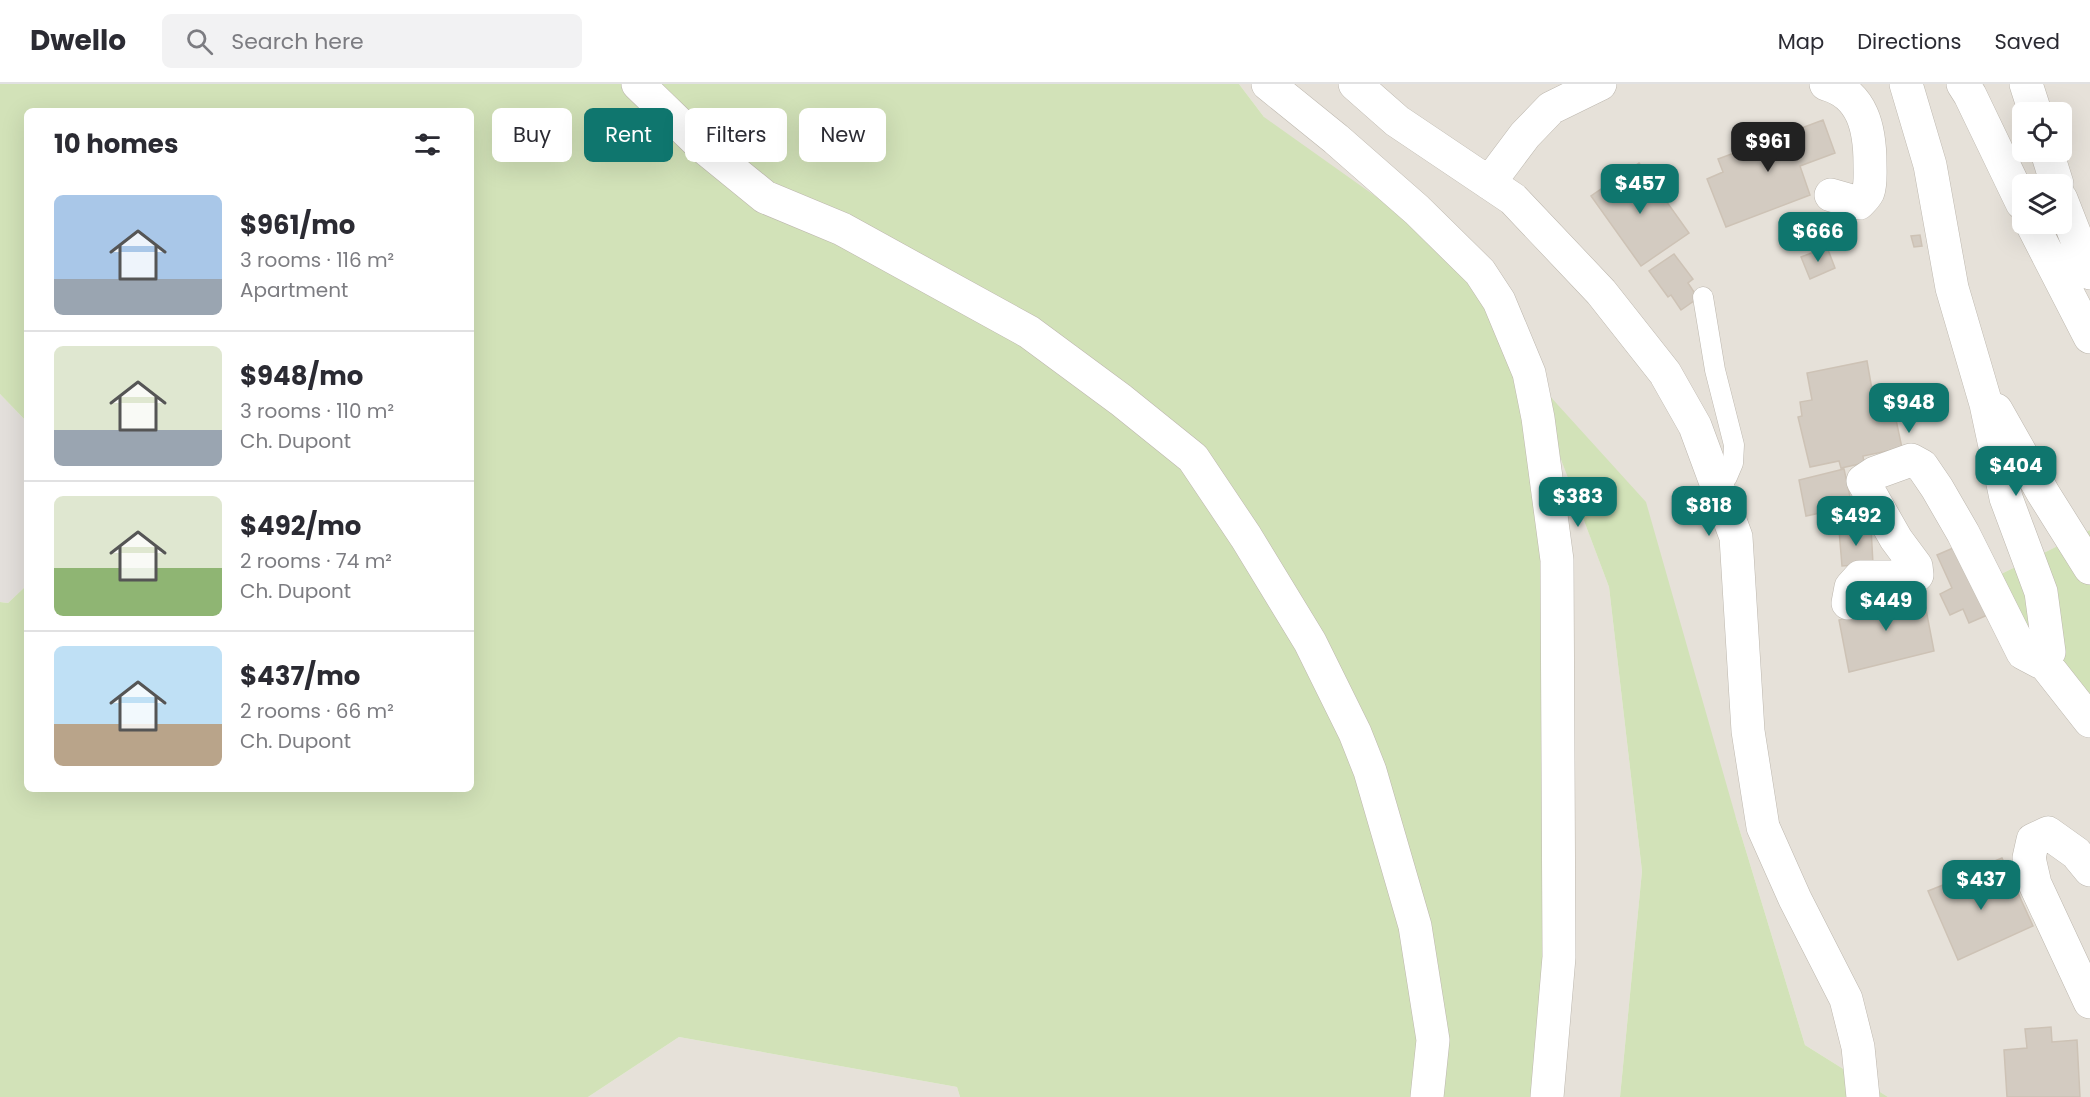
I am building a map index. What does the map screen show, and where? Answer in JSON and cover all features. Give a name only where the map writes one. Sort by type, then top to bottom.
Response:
[{"type":"street","points":[[638,84],[700,144],[765,197],[842,230],[1029,332],[1121,400],[1193,458],[1246,537],[1310,642],[1355,733],[1370,771],[1414,926],[1433,1040],[1427,1097]]},
{"type":"street","points":[[1268,84],[1336,139],[1417,210],[1480,272],[1499,301],[1529,373],[1538,418],[1557,560],[1559,957],[1547,1097]]},
{"type":"street","points":[[1355,84],[1397,121],[1513,199],[1601,292],[1665,373],[1695,426],[1736,537],[1748,731],[1763,827],[1795,899],[1846,999],[1858,1047],[1863,1097]]},
{"type":"street","points":[[1826,84],[1838,87],[1853,99],[1863,116],[1870,139],[1868,191],[1859,203],[1831,195]]},
{"type":"street","points":[[1848,603],[1851,587],[1860,577],[1917,575],[1916,566],[1896,539],[1863,481],[1875,473],[1911,460],[1922,465],[1937,488],[2023,653],[2040,662],[2049,652],[2040,592],[2006,498],[1984,395],[1952,288],[1930,165],[1906,84]]},
{"type":"street","points":[[1962,84],[1970,95],[2012,182]]},
{"type":"street","points":[[2026,84],[2032,102]]},
{"type":"street","points":[[1489,183],[1525,135],[1551,108],[1602,85]]},
{"type":"street","points":[[2072,227],[2090,273]]},
{"type":"street","points":[[2037,234],[2090,337]]},
{"type":"street","points":[[1984,395],[1993,404],[2043,493],[2090,568]]},
{"type":"street","points":[[2042,660],[2090,721]]},
{"type":"street","points":[[2090,870],[2076,853],[2048,833],[2033,840],[2030,858],[2035,884],[2090,1002]]},
{"type":"lane","points":[[1703,297],[1715,369],[1734,445],[1733,463],[1727,477],[1717,486]]},
{"type":"shaded area","points":[[1239,84],[2090,84],[2090,530],[1993,578],[2090,727],[2090,1097],[1888,1097],[1805,1045],[1736,818],[1529,374],[1609,587],[1642,871],[1620,1097],[1542,1097],[1264,117]]},
{"type":"shaded area","points":[[0,394],[24,419],[24,588],[8,603],[0,602]]},
{"type":"shaded area","points":[[679,1037],[957,1087],[960,1097],[588,1097]]},
{"type":"green space","points":[[0,84],[1239,84],[1264,117],[1430,235],[1520,338],[1553,560],[1542,1097],[960,1097],[957,1087],[679,1037],[588,1097],[0,1097],[0,602],[8,603],[24,588],[24,792],[474,792],[474,108],[24,108],[24,419],[0,394]]},
{"type":"green space","points":[[1528,372],[1646,502],[1736,818],[1805,1045],[1888,1097],[1620,1097],[1642,871],[1609,587]]},
{"type":"green space","points":[[2090,530],[2090,727],[1993,578]]},
{"type":"building","points":[[1823,120],[1835,153],[1800,166],[1810,195],[1726,227],[1707,179],[1723,172],[1718,159]]},
{"type":"building","points":[[1639,163],[1689,233],[1641,266],[1591,196]]},
{"type":"building","points":[[1920,235],[1922,246],[1914,247],[1911,236]]},
{"type":"building","points":[[1827,247],[1835,268],[1810,279],[1801,257]]},
{"type":"building","points":[[1674,254],[1693,279],[1688,283],[1698,298],[1681,310],[1671,295],[1668,297],[1649,271]]},
{"type":"building","points":[[1867,361],[1874,401],[1891,396],[1902,448],[1863,456],[1864,463],[1841,468],[1839,461],[1810,467],[1798,417],[1802,416],[1800,402],[1812,400],[1807,373]]},
{"type":"building","points":[[1844,469],[1852,506],[1806,516],[1799,480]]},
{"type":"building","points":[[1871,527],[1873,564],[1842,566],[1839,530]]},
{"type":"building","points":[[1960,545],[1992,613],[1969,623],[1963,609],[1950,615],[1940,594],[1952,588],[1937,555]]},
{"type":"building","points":[[1898,589],[1902,604],[1924,599],[1934,651],[1849,672],[1839,620],[1870,612],[1866,595]]},
{"type":"building","points":[[2002,858],[2033,926],[1958,960],[1928,891],[1948,883],[1953,894],[1984,881],[1978,868]]},
{"type":"building","points":[[2051,1027],[2052,1042],[2077,1040],[2080,1097],[2007,1097],[2004,1050],[2027,1048],[2025,1029]]}]
